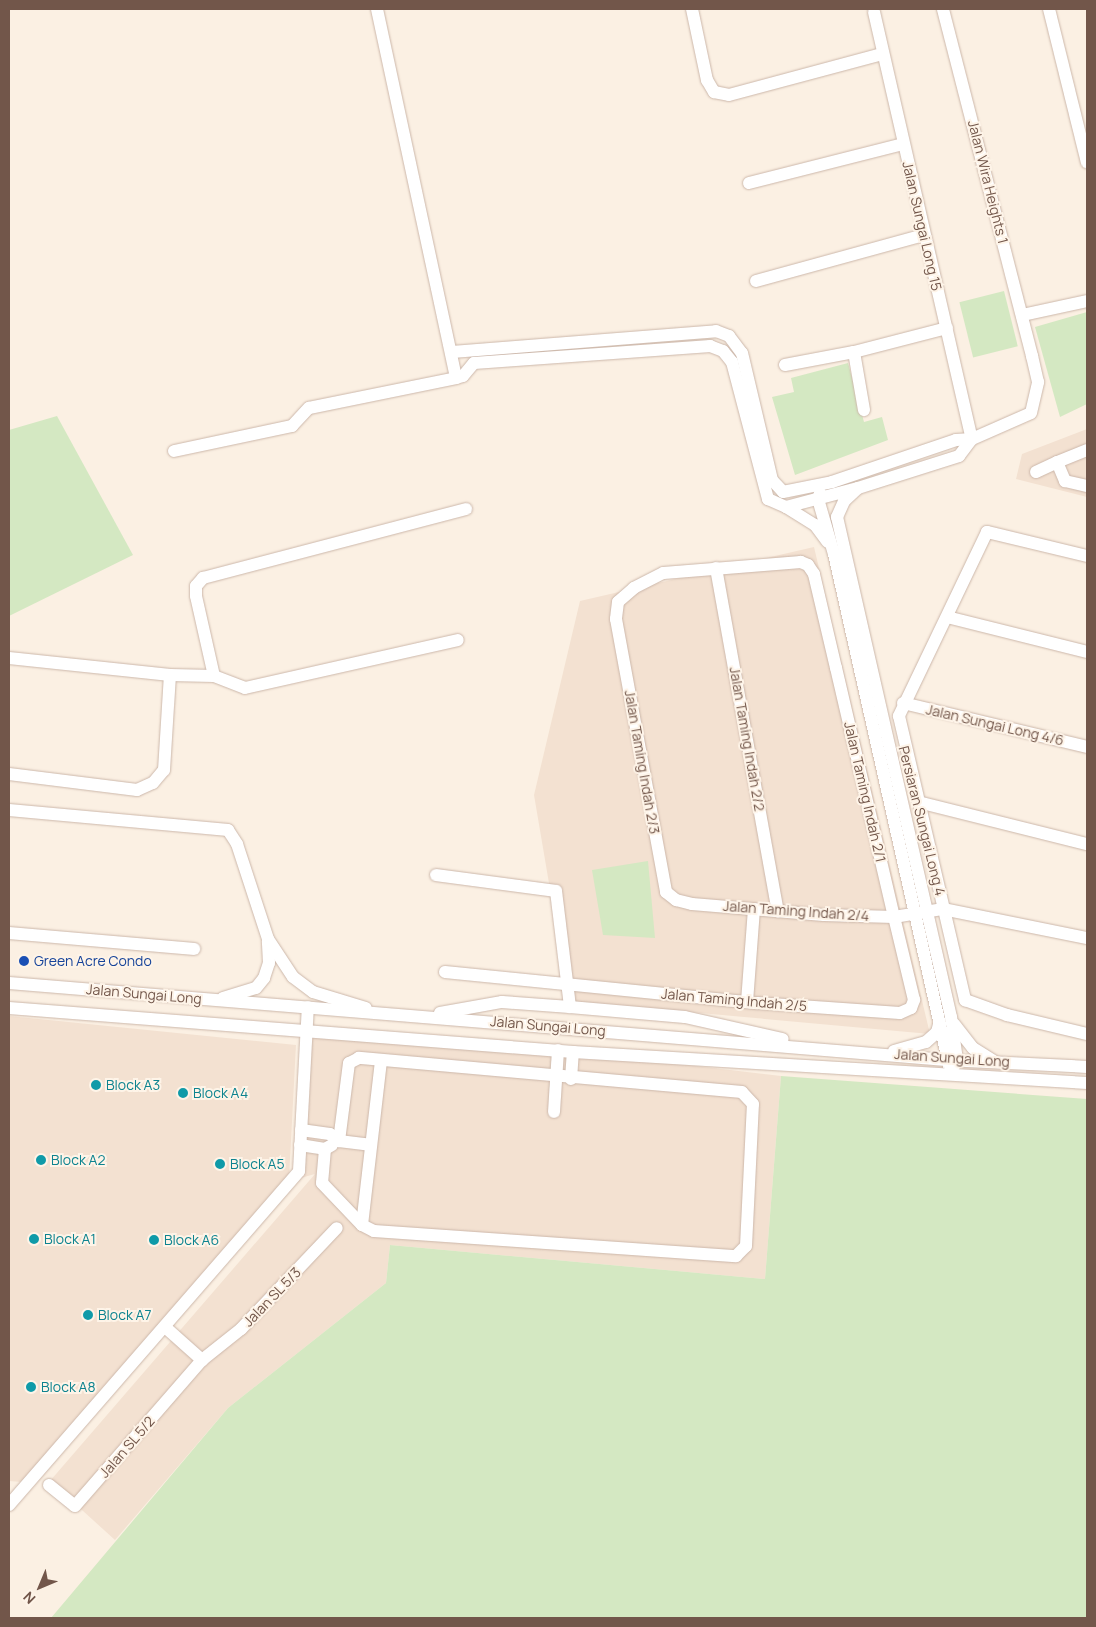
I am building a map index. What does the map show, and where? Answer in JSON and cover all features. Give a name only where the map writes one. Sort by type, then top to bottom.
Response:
[{"type":"street","points":[[377,9],[452,352],[456,378]]},
{"type":"street","points":[[692,9],[707,80],[714,92],[729,95],[882,54]]},
{"type":"street","name":"Jalan Wira Heights 1","points":[[943,9],[1038,382],[1031,413],[972,440]]},
{"type":"street","points":[[1049,9],[1087,162]]},
{"type":"street","name":"Jalan Sungai Long 15","points":[[874,12],[882,54],[972,440]]},
{"type":"street","points":[[749,182],[903,144]]},
{"type":"street","points":[[756,281],[924,235]]},
{"type":"street","points":[[1022,315],[1087,301]]},
{"type":"street","points":[[785,364],[854,352],[947,328]]},
{"type":"street","points":[[452,352],[716,331],[729,336],[742,353],[775,486],[783,492],[820,494],[832,482],[956,440],[972,440]]},
{"type":"street","points":[[174,451],[292,426],[309,408],[463,376],[474,363],[710,346],[723,351],[732,362],[768,499],[786,507],[820,530],[834,554]]},
{"type":"street","points":[[854,352],[864,410]]},
{"type":"street","points":[[786,507],[820,494],[858,488],[959,456],[972,440]]},
{"type":"street","points":[[1036,472],[1087,450]]},
{"type":"street","points":[[1057,462],[1065,481],[1087,486]]},
{"type":"street","points":[[837,517],[844,501],[858,488]]},
{"type":"street","points":[[820,494],[837,517],[946,1019],[951,1063],[962,1076]]},
{"type":"street","points":[[820,494],[922,913]]},
{"type":"street","points":[[214,676],[196,596],[196,586],[202,578],[466,509]]},
{"type":"street","name":"Persiaran Sungai Long 4","points":[[1087,556],[987,532],[898,716],[900,732],[965,1000],[1007,1015],[1087,1034]]},
{"type":"street","name":"Jalan Taming Indah 2/1","points":[[716,568],[801,562],[808,565],[814,574],[914,1000],[911,1008],[900,1013]]},
{"type":"street","name":"Jalan Taming Indah 2/3","points":[[676,900],[666,892],[616,619],[618,602],[634,588],[663,573],[716,568]]},
{"type":"street","name":"Jalan Taming Indah 2/2","points":[[716,568],[778,911]]},
{"type":"street","points":[[947,618],[1087,652]]},
{"type":"street","points":[[9,658],[170,675],[214,676],[245,688],[458,640]]},
{"type":"street","points":[[9,774],[137,790],[153,783],[164,770],[170,675]]},
{"type":"street","name":"Jalan Sungai Long 4/6","points":[[903,703],[1087,747]]},
{"type":"street","points":[[918,802],[1087,844]]},
{"type":"street","points":[[9,810],[228,830],[237,844],[268,939],[293,977],[313,992],[381,1013]]},
{"type":"street","points":[[436,875],[556,891],[570,1007]]},
{"type":"street","name":"Jalan Taming Indah 2/4","points":[[676,900],[754,910],[894,917],[943,909]]},
{"type":"street","points":[[943,909],[1087,938]]},
{"type":"street","points":[[747,1002],[754,910]]},
{"type":"street","points":[[9,933],[194,949]]},
{"type":"street","points":[[216,1000],[256,988],[264,978],[269,963],[268,939]]},
{"type":"street","name":"Jalan Taming Indah 2/5","points":[[445,972],[568,987],[900,1013]]},
{"type":"street","name":"Jalan Sungai Long","points":[[9,983],[879,1053],[951,1063],[995,1062],[1087,1066]]},
{"type":"street","points":[[421,1016],[502,1002],[570,1007],[685,1017],[827,1049]]},
{"type":"street","points":[[9,1505],[14,1492],[166,1326],[298,1171],[308,1007]]},
{"type":"street","name":"Jalan Sungai Long","points":[[9,1008],[573,1052],[933,1075],[1036,1077],[1087,1083]]},
{"type":"street","points":[[879,1053],[926,1042],[937,1032],[946,1019]]},
{"type":"street","points":[[946,1019],[973,1048],[995,1062]]},
{"type":"street","points":[[554,1112],[558,1050]]},
{"type":"street","points":[[570,1079],[573,1052]]},
{"type":"street","points":[[325,1149],[322,1183],[362,1225],[374,1230],[736,1256],[746,1246],[753,1104],[742,1092],[556,1078],[359,1058],[349,1063],[339,1141]]},
{"type":"street","points":[[362,1225],[381,1060]]},
{"type":"street","points":[[933,1075],[951,1063]]},
{"type":"street","points":[[1022,1063],[1036,1077],[1054,1065]]},
{"type":"street","points":[[301,1130],[330,1134],[339,1141],[370,1145]]},
{"type":"street","points":[[300,1145],[325,1149],[339,1141]]},
{"type":"street","name":"Jalan SL 5/3","points":[[202,1360],[242,1329],[337,1228]]},
{"type":"street","points":[[166,1326],[202,1360]]},
{"type":"street","name":"Jalan SL 5/2","points":[[49,1485],[75,1506],[202,1360]]},
{"type":"shaded area","points":[[1087,429],[1087,497],[1016,479],[1022,454]]},
{"type":"shaded area","points":[[814,547],[930,1034],[569,1001],[534,795],[580,601]]},
{"type":"shaded area","points":[[9,1016],[296,1045],[289,1179],[22,1482],[9,1481]]},
{"type":"shaded area","points":[[307,1031],[559,1050],[781,1076],[765,1279],[390,1245],[386,1283],[228,1408],[115,1540],[50,1481],[315,1174],[297,1179]]},
{"type":"green space","points":[[1004,291],[1018,346],[973,357],[959,302]]},
{"type":"green space","points":[[1087,312],[1087,404],[1060,417],[1035,327]]},
{"type":"green space","points":[[848,363],[864,422],[882,417],[888,440],[795,475],[772,397],[794,392],[791,378]]},
{"type":"green space","points":[[57,416],[133,555],[9,616],[9,430]]},
{"type":"green space","points":[[648,861],[655,938],[603,935],[592,870]]},
{"type":"green space","points":[[781,1076],[1087,1099],[1087,1618],[51,1618],[228,1408],[386,1283],[390,1245],[765,1279]]},
{"type":"place","name":"Green Acre Condo","points":[[24,961]]},
{"type":"place","name":"Block A3","points":[[96,1085]]},
{"type":"place","name":"Block A4","points":[[183,1093]]},
{"type":"place","name":"Block A2","points":[[41,1160]]},
{"type":"place","name":"Block A5","points":[[220,1164]]},
{"type":"place","name":"Block A1","points":[[34,1239]]},
{"type":"place","name":"Block A6","points":[[154,1240]]},
{"type":"place","name":"Block A7","points":[[88,1315]]},
{"type":"place","name":"Block A8","points":[[31,1387]]}]
